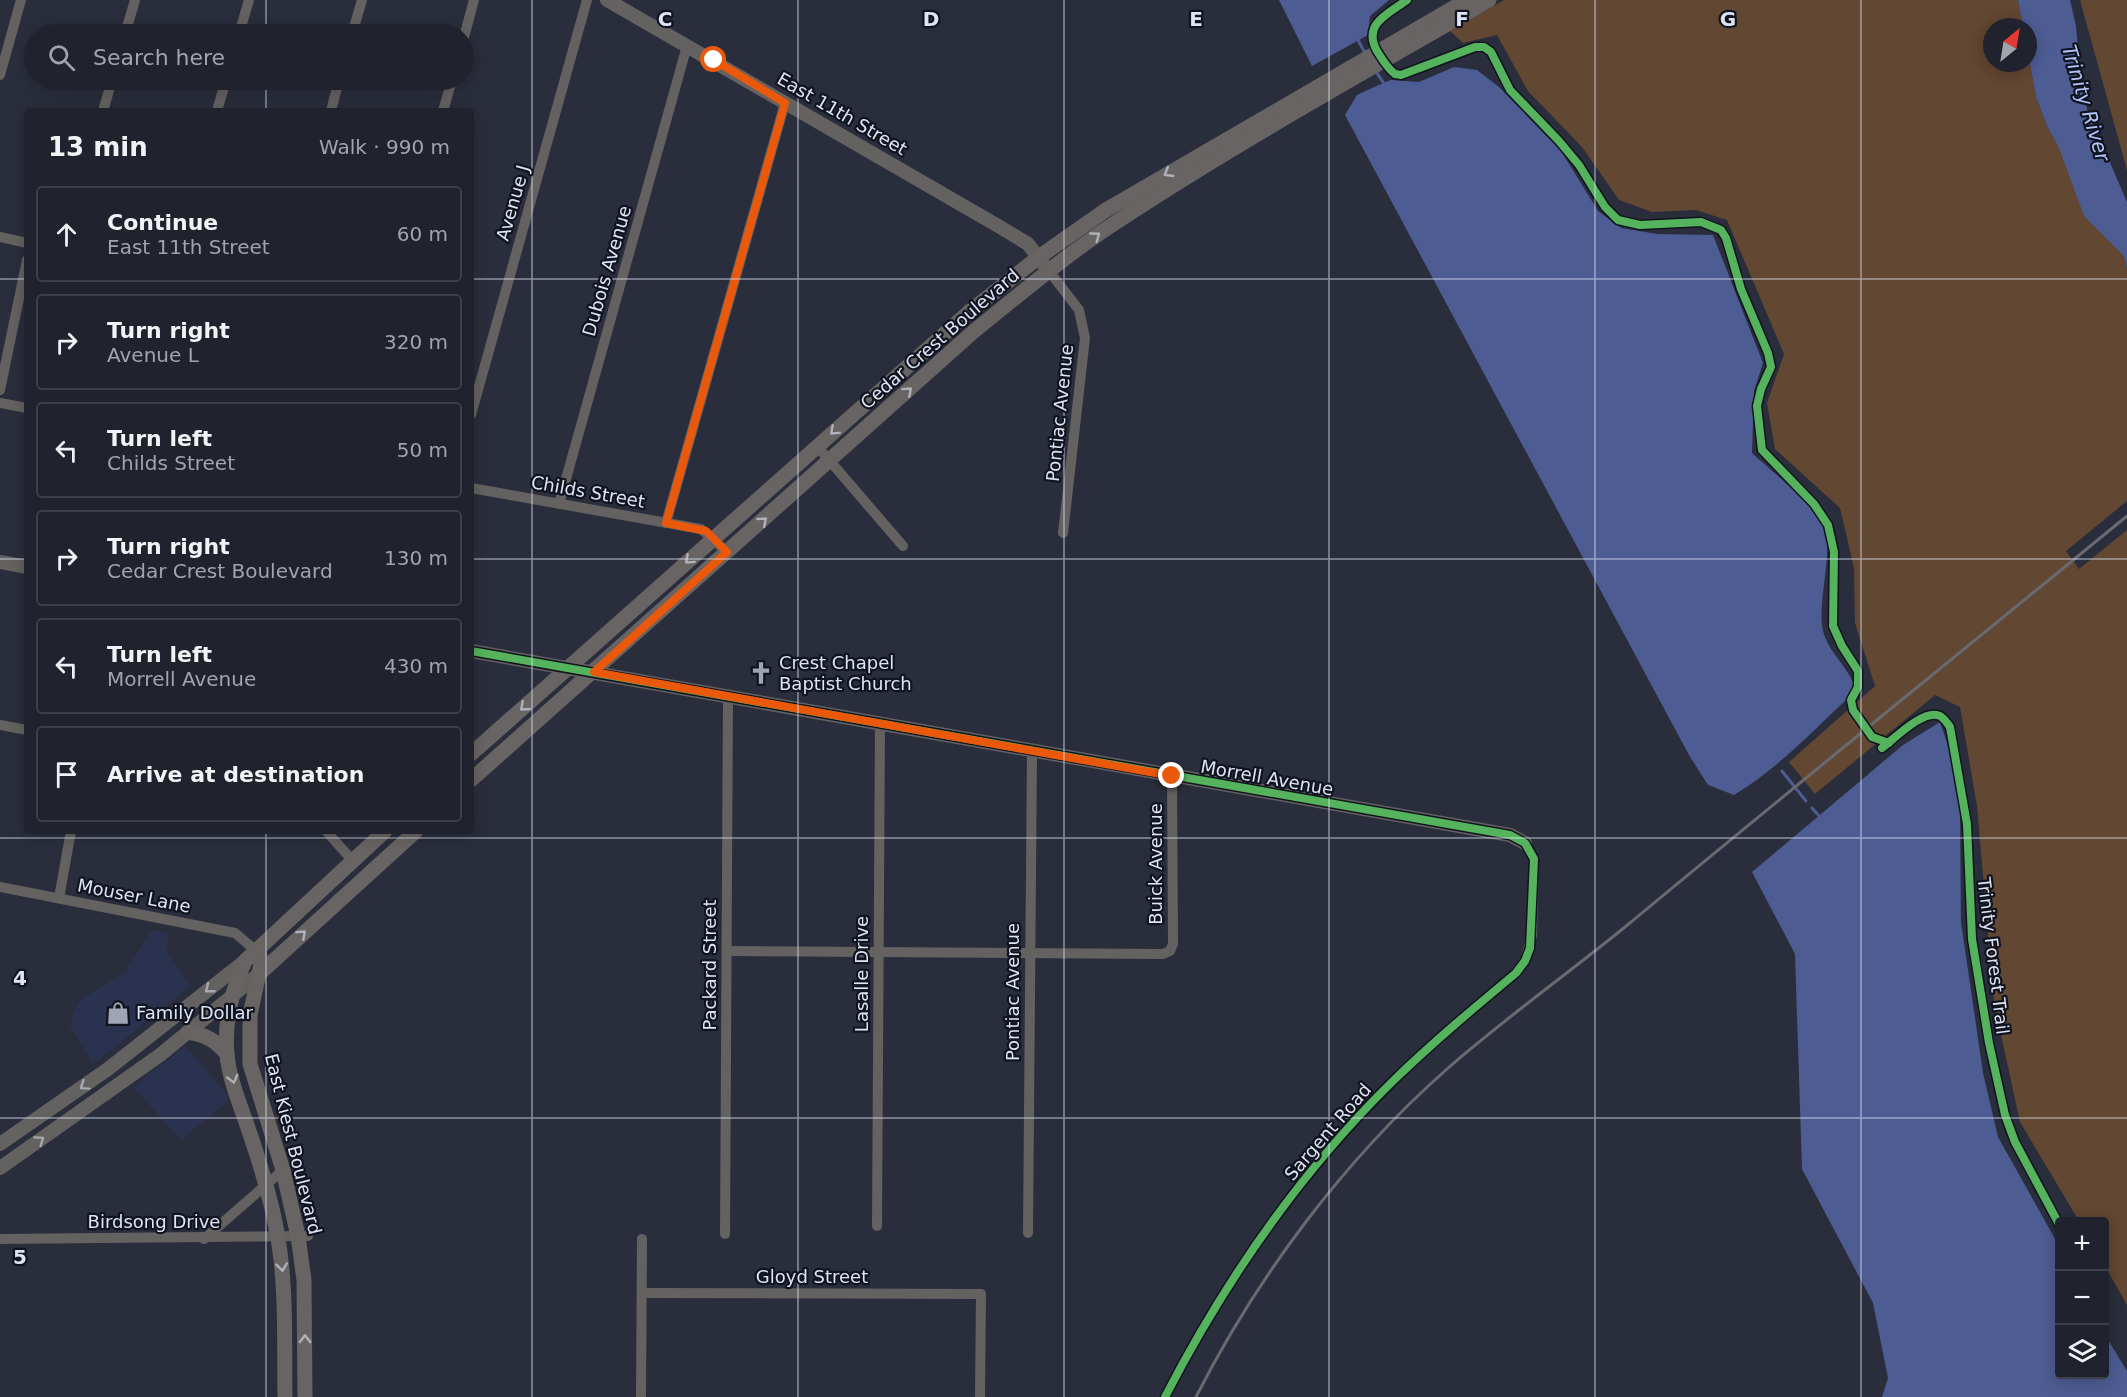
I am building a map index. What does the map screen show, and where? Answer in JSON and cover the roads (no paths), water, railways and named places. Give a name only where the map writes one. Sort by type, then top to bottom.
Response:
[{"type":"main road","name":"Cedar Crest Boulevard","points":[[474,777],[973,332],[1049,271],[1220,150],[1467,0]]},
{"type":"main road","name":"Cedar Crest Boulevard","points":[[474,751],[969,312],[1039,257],[1106,210],[1220,150],[1489,0]]},
{"type":"main road","points":[[250,955],[382,834]]},
{"type":"main road","points":[[259,974],[413,834]]},
{"type":"main road","points":[[353,861],[366,876]]},
{"type":"main road","points":[[250,955],[260,956],[259,974]]},
{"type":"main road","name":"East Kiest Boulevard","points":[[250,955],[231,996],[227,1054],[232,1078],[266,1184],[278,1237],[283,1279],[285,1397]]},
{"type":"main road","name":"East Kiest Boulevard","points":[[259,974],[250,1015],[250,1064],[303,1236],[305,1397]]},
{"type":"main road","points":[[188,1032],[204,1035],[216,1041],[227,1054]]},
{"type":"street","points":[[0,75],[21,0]]},
{"type":"street","points":[[128,24],[135,0]]},
{"type":"street","points":[[242,24],[249,0]]},
{"type":"street","points":[[355,24],[362,0]]},
{"type":"street","points":[[468,24],[474,0]]},
{"type":"street","name":"Avenue J","points":[[474,404],[587,0]]},
{"type":"street","name":"East 11th Street","points":[[607,0],[1028,244],[1049,271]]},
{"type":"street","name":"Dubois Avenue","points":[[559,504],[687,46]]},
{"type":"street","points":[[104,108],[109,90]]},
{"type":"street","points":[[218,108],[223,90]]},
{"type":"street","points":[[332,108],[336,90]]},
{"type":"street","points":[[444,108],[449,90]]},
{"type":"street","points":[[666,523],[785,103]]},
{"type":"street","points":[[0,237],[24,242]]},
{"type":"street","name":"Pontiac Avenue","points":[[1049,271],[1079,310],[1085,338],[1063,533]]},
{"type":"street","points":[[0,390],[24,274]]},
{"type":"street","points":[[0,403],[24,407]]},
{"type":"street","points":[[817,446],[903,546]]},
{"type":"street","name":"Childs Street","points":[[474,489],[701,529],[714,538],[727,552]]},
{"type":"street","points":[[0,562],[24,566]]},
{"type":"street","name":"Morrell Avenue","points":[[474,652],[1510,835],[1525,843]]},
{"type":"street","name":"Packard Street","points":[[725,1234],[728,696]]},
{"type":"street","name":"Lasalle Drive","points":[[877,1226],[880,723]]},
{"type":"street","points":[[0,725],[24,729]]},
{"type":"street","name":"Pontiac Avenue","points":[[1028,1233],[1032,751]]},
{"type":"street","name":"Buick Avenue","points":[[1030,953],[1163,954],[1170,951],[1173,944],[1172,776]]},
{"type":"street","points":[[59,898],[70,834]]},
{"type":"street","points":[[329,834],[353,861]]},
{"type":"street","name":"Sargent Road","points":[[1165,1397],[1220,1298],[1288,1200],[1391,1083],[1434,1042],[1516,973],[1525,961],[1532,935],[1534,859],[1525,843]]},
{"type":"street","name":"Mouser Lane","points":[[0,887],[235,933],[242,937],[250,955]]},
{"type":"street","points":[[727,951],[878,954],[1030,953]]},
{"type":"street","points":[[0,1144],[108,1069],[250,955]]},
{"type":"street","points":[[0,1168],[160,1055],[259,974]]},
{"type":"street","points":[[148,1038],[160,1055]]},
{"type":"street","points":[[108,1069],[119,1084]]},
{"type":"street","points":[[204,1239],[283,1170]]},
{"type":"street","name":"Birdsong Drive","points":[[0,1239],[204,1239],[303,1236]]},
{"type":"street","points":[[641,1397],[642,1239]]},
{"type":"street","name":"Gloyd Street","points":[[642,1293],[981,1294],[980,1397]]},
{"type":"water","points":[[1279,0],[1389,0],[1370,16],[1368,35],[1312,66]]},
{"type":"water","points":[[2018,0],[2070,0],[2076,26],[2081,82],[2087,109],[2127,202],[2127,268],[2124,256],[2084,216],[2059,148],[2047,126],[2036,97],[2032,72],[2037,72],[2037,18],[2021,18]]},
{"type":"water","points":[[1454,67],[1477,70],[1499,87],[1561,151],[1598,211],[1621,228],[1657,234],[1713,235],[1763,363],[1754,391],[1752,453],[1805,501],[1822,523],[1827,543],[1822,625],[1827,642],[1854,685],[1849,697],[1794,749],[1765,774],[1734,795],[1708,785],[1689,755],[1345,115],[1357,95],[1383,83],[1391,80],[1419,82]]},
{"type":"water","points":[[1940,722],[1956,769],[1960,813],[1961,922],[1983,1073],[1998,1137],[2055,1239],[2055,1379],[2109,1379],[2109,1342],[2127,1371],[2127,1397],[1882,1397],[1888,1378],[1873,1303],[1802,1169],[1795,954],[1752,872],[1903,745]]},
{"type":"waterway","points":[[1357,38],[1365,53]]},
{"type":"waterway","points":[[1375,70],[1385,85]]},
{"type":"waterway","points":[[1782,771],[1806,801]]},
{"type":"waterway","points":[[1812,808],[1820,817]]},
{"type":"railway","points":[[1196,1397],[1220,1352],[1276,1263],[1339,1180],[1409,1104],[1491,1032],[1625,927],[2127,516]]},
{"type":"place","name":"Crest Chapel Baptist Church","points":[[761,673]]},
{"type":"place","name":"Family Dollar","points":[[118,1013]]},
{"type":"water label","name":"Trinity River","points":[[2086,103]]}]
